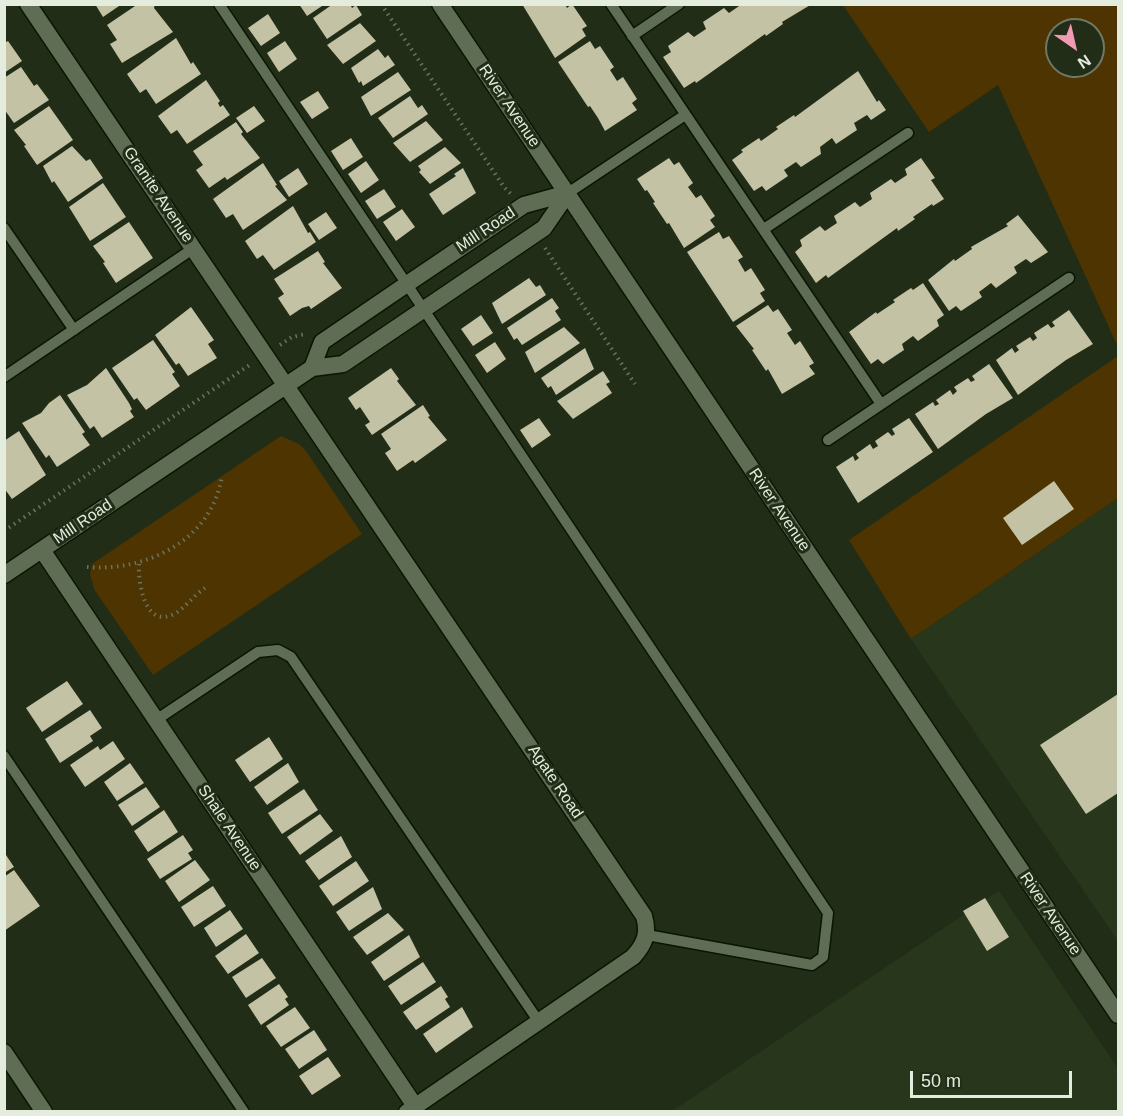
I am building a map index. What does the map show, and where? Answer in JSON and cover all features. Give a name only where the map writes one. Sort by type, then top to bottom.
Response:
[{"type":"street","name":"Granite Avenue","points":[[28,4],[286,385]]},
{"type":"street","name":"River Avenue","points":[[440,4],[1119,1015]]},
{"type":"street","name":"Mill Road","points":[[312,368],[322,342],[524,205],[568,193]]},
{"type":"street","name":"Mill Road","points":[[4,575],[312,368],[343,364],[544,228],[568,193]]},
{"type":"street","name":"Agate Road","points":[[286,385],[638,904],[647,927],[647,935]]},
{"type":"street","name":"Shale Avenue","points":[[42,550],[411,1109]]},
{"type":"street","points":[[411,1109],[623,964],[642,948],[647,935]]},
{"type":"street","points":[[4,1052],[44,1112]]},
{"type":"lane","points":[[219,4],[828,913],[823,957],[812,965],[647,935]]},
{"type":"lane","points":[[611,4],[880,404]]},
{"type":"lane","points":[[632,36],[679,4]]},
{"type":"lane","points":[[568,193],[685,115]]},
{"type":"lane","points":[[764,230],[908,133]]},
{"type":"lane","points":[[4,228],[74,330]]},
{"type":"lane","points":[[4,377],[194,248]]},
{"type":"lane","points":[[828,440],[1069,278]]},
{"type":"lane","points":[[156,720],[258,652],[278,650],[291,657],[539,1022]]},
{"type":"lane","points":[[4,756],[244,1112]]},
{"type":"path","points":[[381,4],[504,187],[511,193]]},
{"type":"path","points":[[545,249],[634,384]]},
{"type":"path","points":[[4,531],[236,374]]},
{"type":"path","points":[[87,567],[112,568],[139,564],[166,552],[200,524],[214,504],[222,475]]},
{"type":"path","points":[[139,564],[141,594],[144,603],[157,614],[171,615],[177,612],[205,588]]},
{"type":"shaded area","points":[[843,5],[1118,5],[1118,347],[998,85],[929,132]]},
{"type":"shaded area","points":[[1118,356],[1118,498],[911,639],[849,540]]},
{"type":"shaded area","points":[[281,436],[299,444],[306,451],[362,534],[153,675],[94,589],[90,574],[92,564]]},
{"type":"shaded area","points":[[1118,498],[1118,941],[911,639]]},
{"type":"shaded area","points":[[999,891],[1118,1069],[1118,1111],[671,1112]]},
{"type":"building","points":[[95,4],[122,4],[103,17]]},
{"type":"building","points":[[138,4],[155,4],[154,8],[173,32],[122,63],[110,44],[117,40],[107,25]]},
{"type":"building","points":[[299,4],[325,4],[307,16]]},
{"type":"building","points":[[333,4],[350,4],[352,8],[356,5],[362,15],[327,39],[313,18]]},
{"type":"building","points":[[522,4],[565,4],[567,8],[572,4],[587,26],[582,29],[586,36],[555,58]]},
{"type":"building","points":[[742,4],[812,4],[782,22],[783,24],[766,36],[765,34],[696,83],[695,81],[684,88],[663,57],[671,52],[668,46],[688,32],[694,37],[706,29],[703,22],[724,8],[729,13]]},
{"type":"building","points":[[268,14],[280,33],[261,46],[248,28]]},
{"type":"building","points":[[360,23],[376,41],[343,64],[327,45]]},
{"type":"building","points":[[176,38],[191,64],[193,62],[201,74],[156,104],[146,89],[140,93],[127,74]]},
{"type":"building","points":[[8,41],[22,61],[4,73],[4,43]]},
{"type":"building","points":[[285,41],[297,59],[279,72],[267,53]]},
{"type":"building","points":[[590,41],[595,49],[600,46],[614,67],[610,70],[617,81],[623,77],[637,99],[632,103],[637,110],[605,131],[558,62]]},
{"type":"building","points":[[378,49],[385,58],[388,55],[395,65],[363,86],[351,68]]},
{"type":"building","points":[[21,67],[34,86],[37,84],[49,100],[14,123],[4,109],[4,78]]},
{"type":"building","points":[[858,71],[877,102],[879,100],[886,110],[871,120],[867,115],[854,123],[857,130],[836,144],[832,138],[820,147],[821,154],[801,167],[796,162],[784,170],[788,176],[766,191],[762,186],[754,191],[732,160],[743,152],[741,150],[759,138],[761,141],[778,129],[776,127],[794,115],[795,117]]},
{"type":"building","points":[[398,72],[411,90],[371,116],[361,97]]},
{"type":"building","points":[[206,80],[220,101],[218,103],[220,107],[223,105],[230,115],[187,144],[177,130],[171,134],[158,116]]},
{"type":"building","points":[[318,91],[329,108],[312,119],[300,102]]},
{"type":"building","points":[[410,96],[418,108],[422,105],[428,114],[393,138],[378,118]]},
{"type":"building","points":[[49,106],[73,140],[37,165],[14,130]]},
{"type":"building","points":[[254,106],[265,121],[247,133],[236,118]]},
{"type":"building","points":[[426,121],[443,140],[410,162],[393,143]]},
{"type":"building","points":[[236,122],[243,132],[241,134],[260,158],[227,180],[225,177],[209,188],[196,170],[203,165],[193,151]]},
{"type":"building","points":[[351,138],[363,157],[343,170],[331,151]]},
{"type":"building","points":[[72,146],[86,161],[90,159],[103,178],[68,202],[54,181],[52,183],[43,166]]},
{"type":"building","points":[[445,147],[461,163],[430,184],[419,172],[421,170],[418,166]]},
{"type":"building","points":[[669,158],[674,165],[679,162],[693,183],[688,187],[696,198],[701,195],[715,216],[710,220],[715,227],[684,248],[669,223],[667,224],[653,203],[655,202],[647,190],[645,191],[637,179]]},
{"type":"building","points":[[921,158],[935,178],[931,180],[944,199],[933,206],[932,204],[913,217],[915,219],[898,231],[897,228],[828,278],[826,275],[816,283],[795,252],[802,246],[800,240],[820,226],[825,231],[837,223],[834,216],[855,202],[860,207],[872,199],[870,193],[891,179],[895,183],[907,175],[905,169]]},
{"type":"building","points":[[366,161],[379,180],[361,193],[348,174]]},
{"type":"building","points":[[263,163],[277,185],[275,186],[287,200],[243,230],[233,214],[226,218],[213,199]]},
{"type":"building","points":[[298,168],[308,184],[289,197],[279,181]]},
{"type":"building","points":[[463,168],[476,193],[443,215],[429,194],[456,176],[454,174]]},
{"type":"building","points":[[103,183],[126,217],[90,241],[69,207]]},
{"type":"building","points":[[384,189],[396,207],[377,219],[365,201]]},
{"type":"building","points":[[293,206],[308,233],[310,232],[316,242],[274,270],[263,255],[257,259],[245,241]]},
{"type":"building","points":[[402,209],[415,227],[396,241],[383,222]]},
{"type":"building","points":[[326,212],[337,228],[319,240],[308,224]]},
{"type":"building","points":[[1018,215],[1048,252],[1031,263],[1026,259],[1014,267],[1017,273],[996,288],[991,283],[979,292],[982,297],[961,311],[956,306],[949,311],[928,280],[954,259],[955,261],[972,249],[971,247],[1008,226],[1006,224]]},
{"type":"building","points":[[129,222],[153,258],[116,283],[93,246]]},
{"type":"building","points":[[719,232],[723,239],[729,236],[743,257],[738,260],[745,272],[751,268],[765,290],[760,293],[765,301],[733,322],[687,252]]},
{"type":"building","points":[[318,251],[325,262],[323,263],[342,288],[311,309],[309,306],[302,308],[290,316],[278,298],[284,294],[274,279]]},
{"type":"building","points":[[529,278],[536,287],[540,285],[546,295],[502,324],[492,303]]},
{"type":"building","points":[[923,283],[944,315],[937,320],[939,326],[918,341],[913,336],[902,344],[904,350],[883,364],[878,359],[871,364],[849,332],[876,312],[877,314],[895,302],[893,300],[911,288],[913,290]]},
{"type":"building","points":[[552,298],[559,308],[555,311],[561,320],[522,345],[517,338],[514,340],[507,328]]},
{"type":"building","points":[[768,305],[773,312],[778,309],[792,330],[787,333],[795,345],[800,341],[814,363],[809,366],[815,374],[782,394],[768,369],[766,371],[752,350],[754,349],[736,326]]},
{"type":"building","points":[[191,307],[214,340],[208,344],[217,358],[188,376],[179,363],[176,365],[155,335]]},
{"type":"building","points":[[1069,310],[1093,344],[1066,360],[1018,395],[996,360],[1012,348],[1015,353],[1019,350],[1016,346],[1030,337],[1033,341],[1037,338],[1034,333],[1048,324],[1051,328],[1055,326],[1052,322]]},
{"type":"building","points":[[481,315],[493,333],[473,346],[461,329]]},
{"type":"building","points":[[564,327],[580,343],[535,373],[525,352]]},
{"type":"building","points":[[153,340],[175,372],[172,374],[180,386],[146,410],[137,398],[134,400],[112,368]]},
{"type":"building","points":[[495,342],[506,359],[487,373],[475,355]]},
{"type":"building","points":[[585,348],[594,369],[556,395],[551,386],[548,388],[541,378]]},
{"type":"building","points":[[989,364],[1013,398],[986,414],[938,449],[915,414],[933,402],[935,406],[939,404],[936,400],[950,390],[953,395],[957,391],[954,387],[968,378],[971,382],[975,380],[972,376]]},
{"type":"building","points":[[106,368],[129,403],[134,417],[102,438],[94,426],[90,429],[67,395],[87,385]]},
{"type":"building","points":[[391,368],[399,379],[397,381],[416,405],[372,435],[365,425],[370,422],[360,407],[356,410],[348,398]]},
{"type":"building","points":[[603,371],[610,382],[606,384],[612,393],[573,419],[557,401]]},
{"type":"building","points":[[60,395],[85,432],[82,434],[90,445],[57,467],[49,455],[46,458],[22,423],[41,413]]},
{"type":"building","points":[[423,405],[430,416],[428,417],[447,440],[415,463],[413,460],[397,471],[385,453],[391,449],[381,434]]},
{"type":"building","points":[[539,418],[551,435],[532,448],[520,430]]},
{"type":"building","points":[[909,418],[933,452],[858,503],[836,467],[853,456],[855,461],[859,458],[856,454],[870,444],[873,449],[878,446],[875,441],[888,432],[892,436],[895,434],[892,429]]},
{"type":"building","points":[[19,431],[46,475],[12,499],[4,488],[4,441]]},
{"type":"building","points":[[1054,481],[1074,509],[1022,545],[1003,518]]},
{"type":"building","points":[[67,681],[83,704],[42,732],[26,708]]},
{"type":"building","points":[[1118,694],[1118,793],[1086,814],[1040,745]]},
{"type":"building","points":[[90,710],[102,728],[90,736],[93,741],[60,763],[45,739]]},
{"type":"building","points":[[269,737],[283,759],[250,782],[235,760]]},
{"type":"building","points":[[113,741],[125,759],[85,787],[70,765],[98,746],[100,750]]},
{"type":"building","points":[[130,763],[144,783],[117,801],[104,782]]},
{"type":"building","points":[[288,763],[299,782],[267,805],[254,787]]},
{"type":"building","points":[[146,787],[160,807],[132,826],[118,805]]},
{"type":"building","points":[[304,789],[318,810],[282,834],[268,813]]},
{"type":"building","points":[[164,810],[178,832],[148,852],[134,831]]},
{"type":"building","points":[[320,814],[333,831],[300,855],[287,837]]},
{"type":"building","points":[[183,835],[193,850],[188,853],[192,859],[160,879],[147,859]]},
{"type":"building","points":[[341,836],[352,857],[319,880],[305,861]]},
{"type":"building","points":[[4,852],[14,867],[4,873]]},
{"type":"building","points":[[195,860],[210,880],[179,902],[165,881]]},
{"type":"building","points":[[356,861],[369,881],[333,906],[319,886]]},
{"type":"building","points":[[14,870],[40,906],[4,931],[4,877]]},
{"type":"building","points":[[213,886],[226,906],[194,927],[181,907]]},
{"type":"building","points":[[373,887],[382,909],[349,931],[336,912]]},
{"type":"building","points":[[985,898],[1009,937],[987,951],[963,911]]},
{"type":"building","points":[[230,910],[243,929],[216,947],[204,928]]},
{"type":"building","points":[[388,913],[404,930],[367,955],[353,937]]},
{"type":"building","points":[[246,934],[259,953],[228,974],[215,956]]},
{"type":"building","points":[[409,935],[420,957],[384,981],[371,962]]},
{"type":"building","points":[[262,958],[276,978],[246,998],[232,977]]},
{"type":"building","points":[[423,962],[436,982],[401,1005],[388,986]]},
{"type":"building","points":[[279,984],[288,997],[285,999],[289,1005],[261,1025],[248,1005]]},
{"type":"building","points":[[441,986],[448,997],[445,999],[450,1007],[416,1030],[403,1012]]},
{"type":"building","points":[[295,1007],[310,1028],[281,1047],[266,1026]]},
{"type":"building","points":[[462,1007],[473,1027],[436,1053],[423,1034]]},
{"type":"building","points":[[314,1030],[327,1050],[299,1069],[285,1049]]},
{"type":"building","points":[[328,1057],[341,1076],[312,1095],[299,1076]]}]
